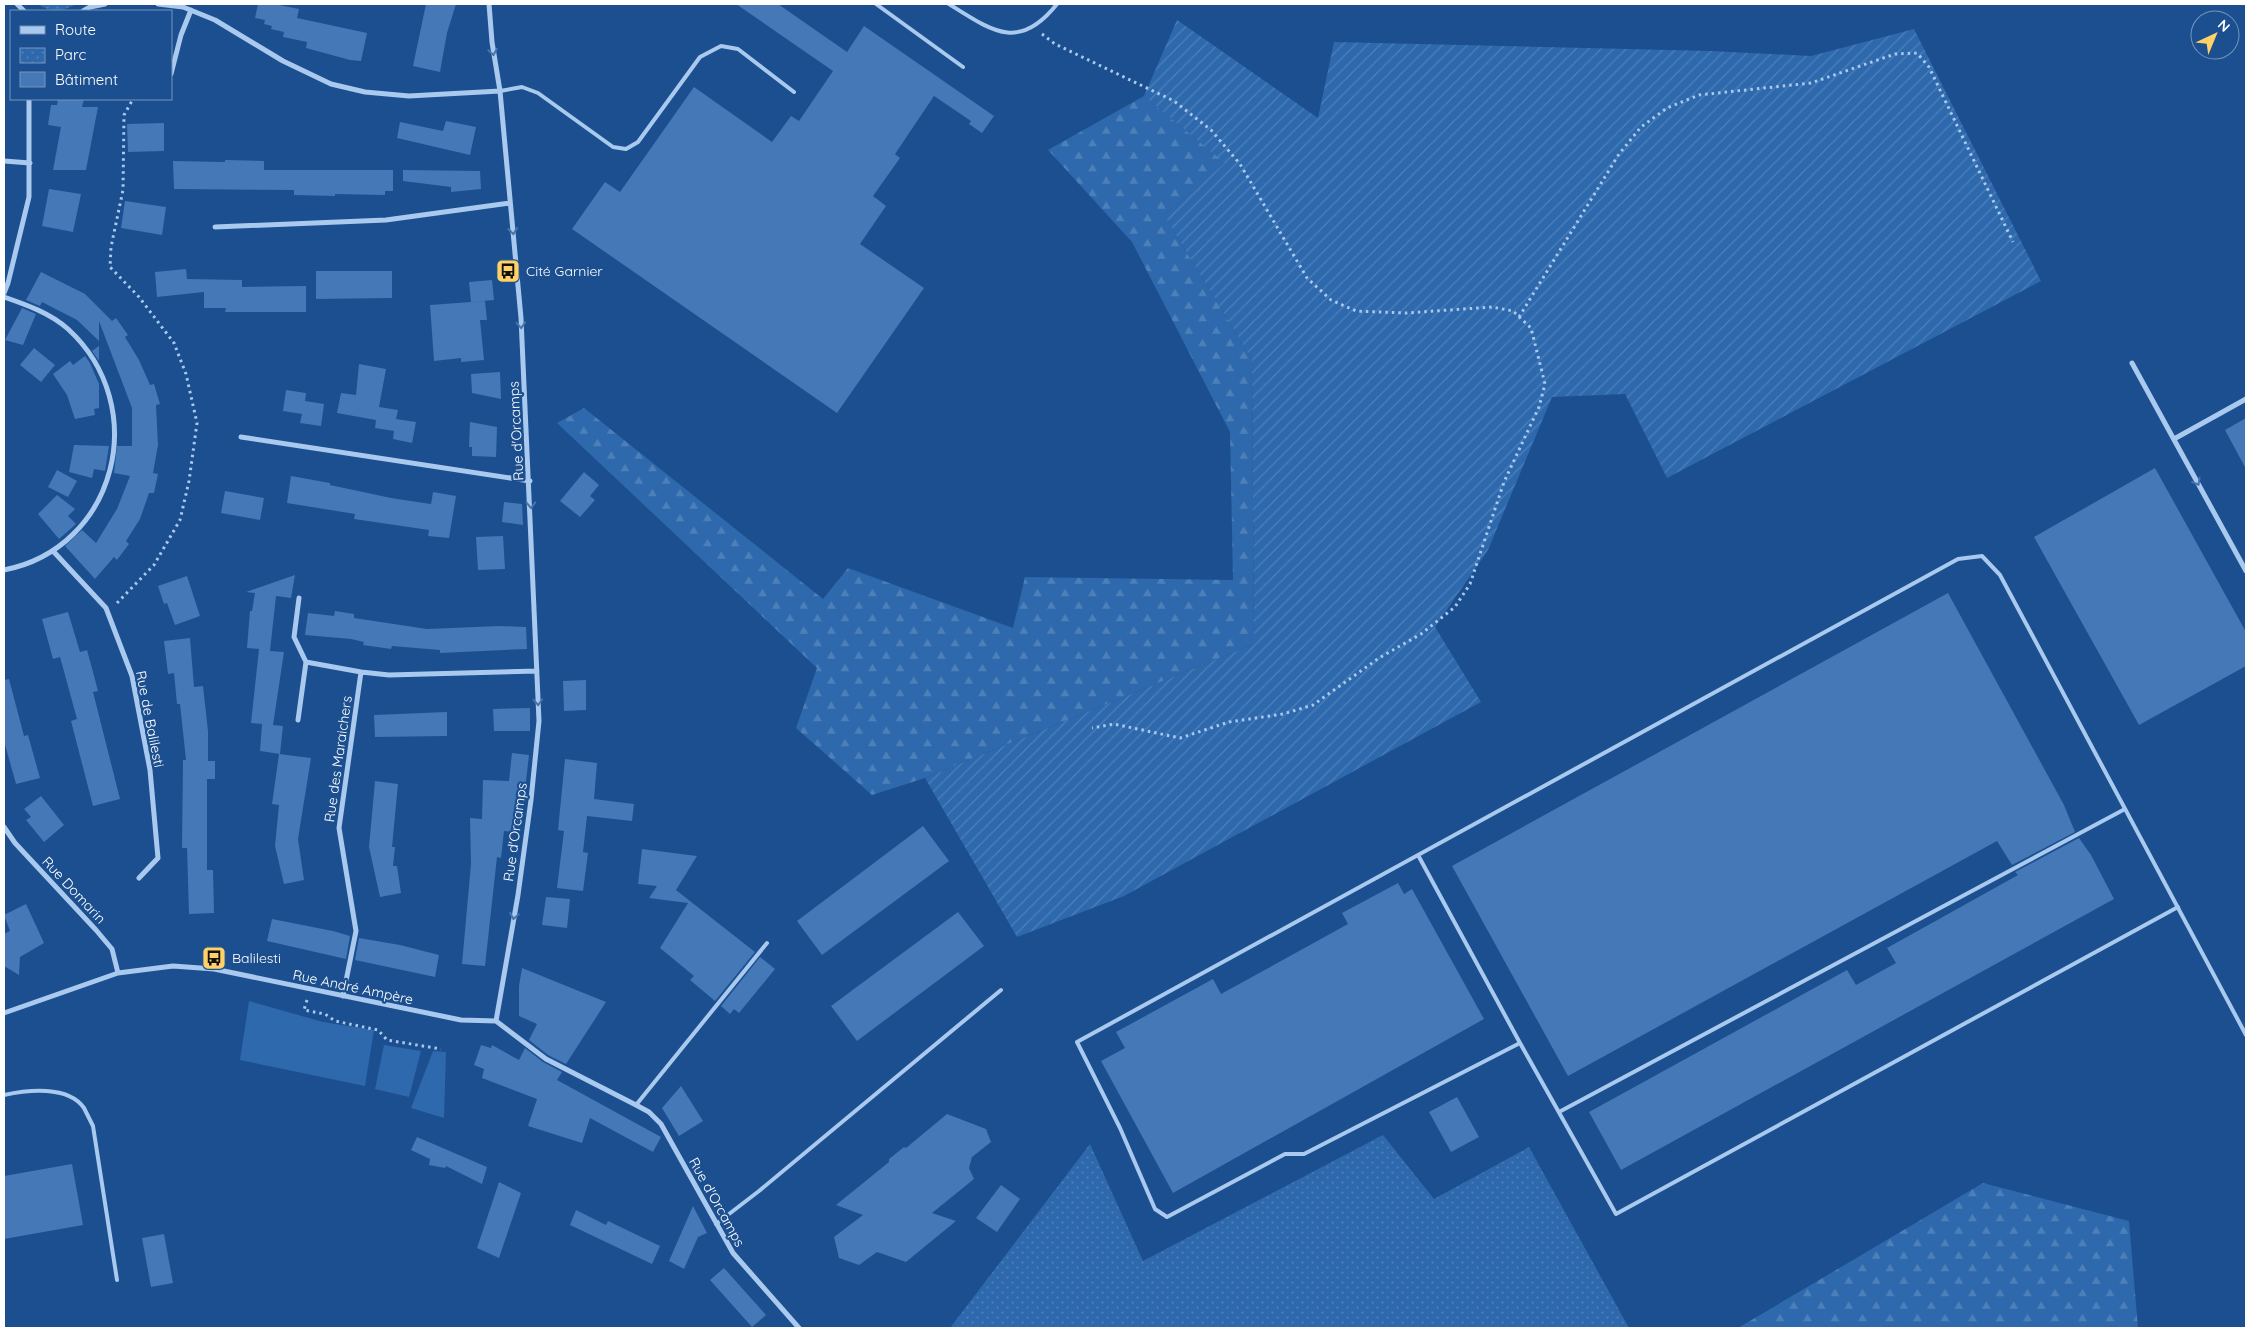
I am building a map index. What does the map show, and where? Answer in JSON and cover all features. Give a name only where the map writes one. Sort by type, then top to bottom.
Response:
[{"type":"street","points":[[85,10],[106,4]]},
{"type":"street","points":[[158,4],[191,10],[215,20],[283,61],[331,84],[366,92],[409,96],[500,91]]},
{"type":"street","name":"Rue d'Orcamps","points":[[489,4],[492,42],[500,91],[521,318],[530,482],[539,721],[531,800],[496,1021],[546,1059],[649,1112],[661,1124],[733,1253],[799,1328]]},
{"type":"street","points":[[172,70],[181,35],[191,10]]},
{"type":"street","points":[[4,293],[29,198],[29,100]]},
{"type":"street","points":[[4,161],[30,163]]},
{"type":"street","points":[[215,227],[386,220],[510,203]]},
{"type":"street","points":[[4,297],[37,308],[68,328],[92,356],[108,389],[116,425],[114,462],[101,496],[81,527],[53,551],[21,566],[4,570]]},
{"type":"street","points":[[2132,363],[2246,571]]},
{"type":"street","points":[[2174,439],[2246,399]]},
{"type":"street","points":[[241,438],[530,482]]},
{"type":"street","name":"Rue de Balilesti","points":[[53,551],[106,608],[132,676],[150,770],[158,858],[139,878]]},
{"type":"street","points":[[298,720],[306,662],[294,637],[299,598]]},
{"type":"street","points":[[306,662],[389,675],[537,671]]},
{"type":"street","name":"Rue des Maraichers","points":[[343,996],[356,931],[339,828],[362,672]]},
{"type":"street","name":"Rue Domarin","points":[[4,827],[15,844],[112,949],[118,973]]},
{"type":"street","name":"Rue André Ampère","points":[[4,1012],[118,973],[173,966],[214,969],[461,1020],[496,1021]]},
{"type":"lane","points":[[876,4],[963,67]]},
{"type":"lane","points":[[949,4],[975,20],[999,31],[1019,34],[1034,27],[1057,4]]},
{"type":"lane","points":[[500,91],[522,88],[538,92],[613,147],[626,149],[638,142],[700,57],[721,46],[738,49],[794,92]]},
{"type":"lane","points":[[1520,1043],[1304,1154],[1285,1154],[1166,1217],[1155,1208],[1120,1128],[1077,1042],[1958,559],[1982,556],[2000,575],[2246,1034]]},
{"type":"lane","points":[[1559,1112],[2125,809]]},
{"type":"lane","points":[[1418,855],[1616,1214],[2178,907]]},
{"type":"lane","points":[[636,1105],[767,943]]},
{"type":"lane","points":[[716,1224],[759,1191],[1001,990]]},
{"type":"lane","points":[[4,1095],[26,1090],[66,1094],[83,1107],[92,1126],[117,1280]]},
{"type":"path","points":[[1034,27],[1055,44],[1174,101],[1211,130],[1240,164],[1307,278],[1331,300],[1356,311],[1406,313],[1492,307],[1513,311],[1531,328],[1545,384],[1539,407],[1504,482],[1470,584],[1455,607],[1421,634],[1379,658],[1313,705],[1283,714],[1229,722],[1180,738],[1114,724],[1092,728]]},
{"type":"path","points":[[1519,317],[1618,154],[1641,127],[1667,108],[1698,95],[1811,83],[1894,54],[1917,54],[1929,68],[2012,242]]},
{"type":"path","points":[[108,613],[154,565],[180,520],[190,481],[197,423],[186,374],[174,343],[139,297],[110,267],[111,247],[123,190],[124,115],[132,100]]},
{"type":"path","points":[[330,993],[327,1003],[307,1000],[304,1010],[325,1014],[335,1021],[378,1030],[387,1040],[441,1050]]},
{"type":"green space","points":[[37,4],[78,4],[53,10]]},
{"type":"green space","points":[[1177,20],[1318,118],[1334,42],[1711,51],[1811,56],[1914,29],[2041,281],[1667,478],[1625,394],[1552,397],[1488,550],[1435,627],[1481,702],[1124,896],[1017,937],[925,778],[1254,644],[1252,360],[1164,215],[1225,163],[1144,96]]},
{"type":"green space","points":[[1144,96],[1226,163],[1164,215],[1252,360],[1254,644],[925,778],[872,795],[796,728],[817,668],[557,423],[584,408],[823,599],[848,568],[1013,628],[1025,577],[1233,580],[1230,432],[1132,242],[1048,150]]},
{"type":"green space","points":[[249,1001],[323,1022],[374,1030],[365,1086],[240,1060]]},
{"type":"green space","points":[[384,1045],[421,1051],[409,1097],[375,1089]]},
{"type":"green space","points":[[433,1051],[446,1052],[444,1118],[411,1108]]},
{"type":"green space","points":[[1383,1135],[1434,1199],[1529,1147],[1629,1328],[950,1328],[1090,1144],[1143,1261]]},
{"type":"green space","points":[[1983,1183],[2129,1221],[2138,1328],[1738,1328]]},
{"type":"building","points":[[258,4],[274,4],[299,9],[297,18],[367,33],[361,61],[350,60],[306,48],[307,42],[283,37],[284,32],[271,29],[272,26],[264,24],[265,20],[255,18]]},
{"type":"building","points":[[426,4],[456,4],[447,33],[440,72],[413,66]]},
{"type":"building","points":[[736,4],[778,4],[847,52],[864,26],[994,116],[982,133],[969,124],[971,121],[934,96],[895,154],[900,158],[873,196],[886,206],[860,244],[924,288],[837,413],[572,229],[605,182],[620,192],[694,87],[772,142],[791,116],[799,121],[833,71]]},
{"type":"building","points":[[58,100],[84,100],[82,107],[98,107],[86,170],[53,170],[61,127],[48,125],[51,105],[57,105]]},
{"type":"building","points":[[446,121],[476,127],[470,155],[397,138],[400,122],[443,131]]},
{"type":"building","points":[[164,123],[164,151],[128,152],[127,124]]},
{"type":"building","points":[[225,160],[264,161],[264,170],[393,170],[393,191],[385,191],[385,195],[335,194],[335,196],[294,195],[294,190],[174,189],[173,161],[225,162]]},
{"type":"building","points":[[403,170],[480,171],[481,189],[451,192],[451,187],[403,181]]},
{"type":"building","points":[[49,189],[81,194],[73,232],[42,226]]},
{"type":"building","points":[[125,201],[166,207],[162,235],[121,228]]},
{"type":"building","points":[[186,269],[187,279],[242,280],[242,287],[306,286],[306,312],[225,312],[226,308],[204,308],[204,292],[157,297],[155,272]]},
{"type":"building","points":[[316,271],[392,271],[392,298],[316,299]]},
{"type":"building","points":[[41,272],[85,294],[112,321],[116,318],[128,335],[125,337],[139,360],[150,385],[154,384],[160,404],[156,405],[158,445],[153,473],[158,474],[154,493],[149,493],[140,519],[126,541],[129,544],[117,560],[114,557],[95,579],[65,546],[82,530],[96,543],[117,509],[130,476],[114,473],[117,446],[132,446],[132,408],[99,321],[99,341],[77,320],[42,302],[40,306],[26,300]]},
{"type":"building","points":[[492,280],[494,300],[471,302],[469,282]]},
{"type":"building","points":[[485,301],[487,320],[480,320],[484,360],[461,362],[461,358],[434,361],[430,305]]},
{"type":"building","points":[[22,308],[36,314],[23,345],[5,340]]},
{"type":"building","points":[[99,346],[99,361],[92,351]]},
{"type":"building","points":[[34,348],[55,365],[41,382],[20,365]]},
{"type":"building","points":[[85,356],[99,384],[99,408],[94,409],[95,415],[75,419],[67,395],[53,374],[70,361],[73,365]]},
{"type":"building","points":[[359,364],[386,369],[379,407],[398,410],[396,419],[416,422],[412,443],[393,439],[394,431],[375,428],[376,420],[337,413],[341,393],[356,395]]},
{"type":"building","points":[[500,372],[501,399],[472,393],[471,374]]},
{"type":"building","points":[[286,390],[306,393],[305,401],[324,404],[321,426],[300,423],[302,414],[283,411]]},
{"type":"building","points":[[2246,418],[2246,469],[2225,430]]},
{"type":"building","points":[[470,422],[497,427],[496,457],[472,456],[472,447],[469,447]]},
{"type":"building","points":[[74,445],[109,446],[105,471],[94,469],[92,478],[69,472]]},
{"type":"building","points":[[2155,468],[2246,632],[2246,666],[2139,725],[2034,537]]},
{"type":"building","points":[[57,470],[77,481],[68,497],[48,487]]},
{"type":"building","points":[[584,472],[599,485],[590,496],[595,500],[580,517],[560,501]]},
{"type":"building","points":[[291,476],[330,483],[330,485],[391,498],[431,504],[433,492],[456,496],[449,538],[428,536],[429,530],[354,519],[355,514],[287,503]]},
{"type":"building","points":[[225,491],[264,498],[260,520],[221,513]]},
{"type":"building","points":[[57,495],[75,509],[68,516],[76,524],[59,539],[38,514]]},
{"type":"building","points":[[504,502],[522,504],[523,525],[502,522]]},
{"type":"building","points":[[503,536],[505,569],[478,570],[476,537]]},
{"type":"building","points":[[295,575],[291,598],[276,596],[270,651],[284,652],[273,725],[283,726],[280,754],[260,751],[262,724],[251,723],[259,649],[247,648],[250,611],[252,611],[255,593],[246,592]]},
{"type":"building","points":[[187,576],[200,616],[175,625],[167,603],[164,604],[158,586]]},
{"type":"building","points":[[1948,593],[2064,805],[2075,832],[2012,865],[1997,841],[1568,1076],[1452,866]]},
{"type":"building","points":[[335,611],[354,614],[354,618],[427,629],[499,626],[526,627],[527,649],[440,653],[440,650],[392,646],[391,649],[363,645],[364,642],[351,639],[305,635],[308,613],[334,616]]},
{"type":"building","points":[[68,612],[80,652],[87,650],[98,691],[93,692],[120,799],[93,806],[71,721],[77,719],[60,657],[53,659],[42,619]]},
{"type":"building","points":[[190,638],[194,687],[203,686],[208,731],[208,761],[215,761],[215,779],[207,779],[207,870],[213,870],[214,913],[189,914],[187,848],[182,848],[183,760],[186,760],[180,704],[177,704],[174,673],[168,674],[164,641]]},
{"type":"building","points":[[9,679],[24,736],[28,735],[40,778],[16,784],[4,741],[4,680]]},
{"type":"building","points":[[586,680],[586,710],[564,711],[563,681]]},
{"type":"building","points":[[530,708],[530,731],[494,731],[493,709]]},
{"type":"building","points":[[447,712],[447,736],[375,737],[374,715]]},
{"type":"building","points":[[512,753],[529,755],[520,833],[504,831],[501,858],[497,857],[485,966],[462,964],[471,864],[470,818],[482,819],[483,780],[509,781]]},
{"type":"building","points":[[279,754],[311,758],[298,839],[304,880],[284,884],[275,846],[279,805],[272,804]]},
{"type":"building","points":[[565,759],[597,763],[594,799],[634,804],[632,821],[587,816],[583,852],[588,853],[583,891],[557,888],[564,831],[558,830]]},
{"type":"building","points":[[375,781],[398,784],[392,847],[395,847],[393,866],[397,866],[401,893],[380,897],[369,847]]},
{"type":"building","points":[[41,796],[64,825],[44,842],[26,820],[31,817],[24,809]]},
{"type":"building","points":[[923,826],[949,861],[822,955],[797,921]]},
{"type":"building","points":[[2079,838],[2091,855],[2114,899],[1621,1170],[1589,1112],[1847,970],[1856,985],[1896,963],[1887,948],[2018,875],[2015,872]]},
{"type":"building","points":[[642,849],[697,856],[676,890],[755,952],[715,1001],[690,980],[694,976],[660,948],[688,903],[649,898],[657,886],[638,884]]},
{"type":"building","points":[[1398,883],[1404,894],[1412,889],[1484,1019],[1173,1193],[1101,1061],[1125,1048],[1116,1032],[1213,979],[1221,994],[1348,924],[1342,913]]},
{"type":"building","points":[[546,897],[570,899],[567,928],[542,925]]},
{"type":"building","points":[[26,904],[44,943],[20,957],[19,975],[4,966],[4,934],[10,931],[4,915]]},
{"type":"building","points":[[958,912],[984,946],[857,1041],[831,1006]]},
{"type":"building","points":[[272,919],[350,936],[346,959],[267,941]]},
{"type":"building","points":[[359,938],[400,945],[439,955],[435,977],[355,960]]},
{"type":"building","points":[[760,957],[775,969],[739,1013],[734,1009],[730,1014],[721,1006]]},
{"type":"building","points":[[522,968],[606,1002],[566,1064],[548,1055],[529,1040],[537,1024],[519,1016],[519,986]]},
{"type":"building","points":[[481,1045],[491,1048],[492,1045],[519,1060],[525,1048],[543,1062],[562,1072],[557,1080],[661,1137],[653,1152],[590,1118],[582,1143],[528,1126],[537,1099],[482,1078],[484,1069],[474,1065]]},
{"type":"building","points":[[681,1086],[703,1121],[679,1136],[662,1108]]},
{"type":"building","points":[[1457,1097],[1479,1137],[1451,1152],[1429,1112]]},
{"type":"building","points":[[947,1114],[986,1129],[991,1142],[972,1157],[969,1168],[974,1179],[932,1213],[956,1221],[906,1262],[877,1252],[859,1265],[839,1258],[834,1237],[863,1215],[836,1205],[889,1162],[889,1159],[904,1147],[906,1148]]},
{"type":"building","points":[[417,1137],[487,1167],[482,1184],[446,1166],[445,1168],[429,1165],[430,1159],[411,1150]]},
{"type":"building","points":[[72,1164],[83,1225],[4,1239],[4,1176]]},
{"type":"building","points":[[499,1182],[521,1193],[499,1258],[477,1248]]},
{"type":"building","points":[[1001,1185],[1020,1199],[997,1232],[976,1218]]},
{"type":"building","points":[[693,1206],[707,1233],[698,1237],[684,1269],[669,1261]]},
{"type":"building","points":[[576,1210],[606,1225],[608,1221],[660,1246],[652,1264],[570,1225]]},
{"type":"building","points":[[164,1234],[173,1283],[151,1287],[142,1238]]},
{"type":"building","points":[[724,1268],[766,1315],[752,1327],[710,1280]]},
{"type":"place","name":"Cité Garnier","points":[[508,271]]},
{"type":"place","name":"Balilesti","points":[[214,958]]}]
